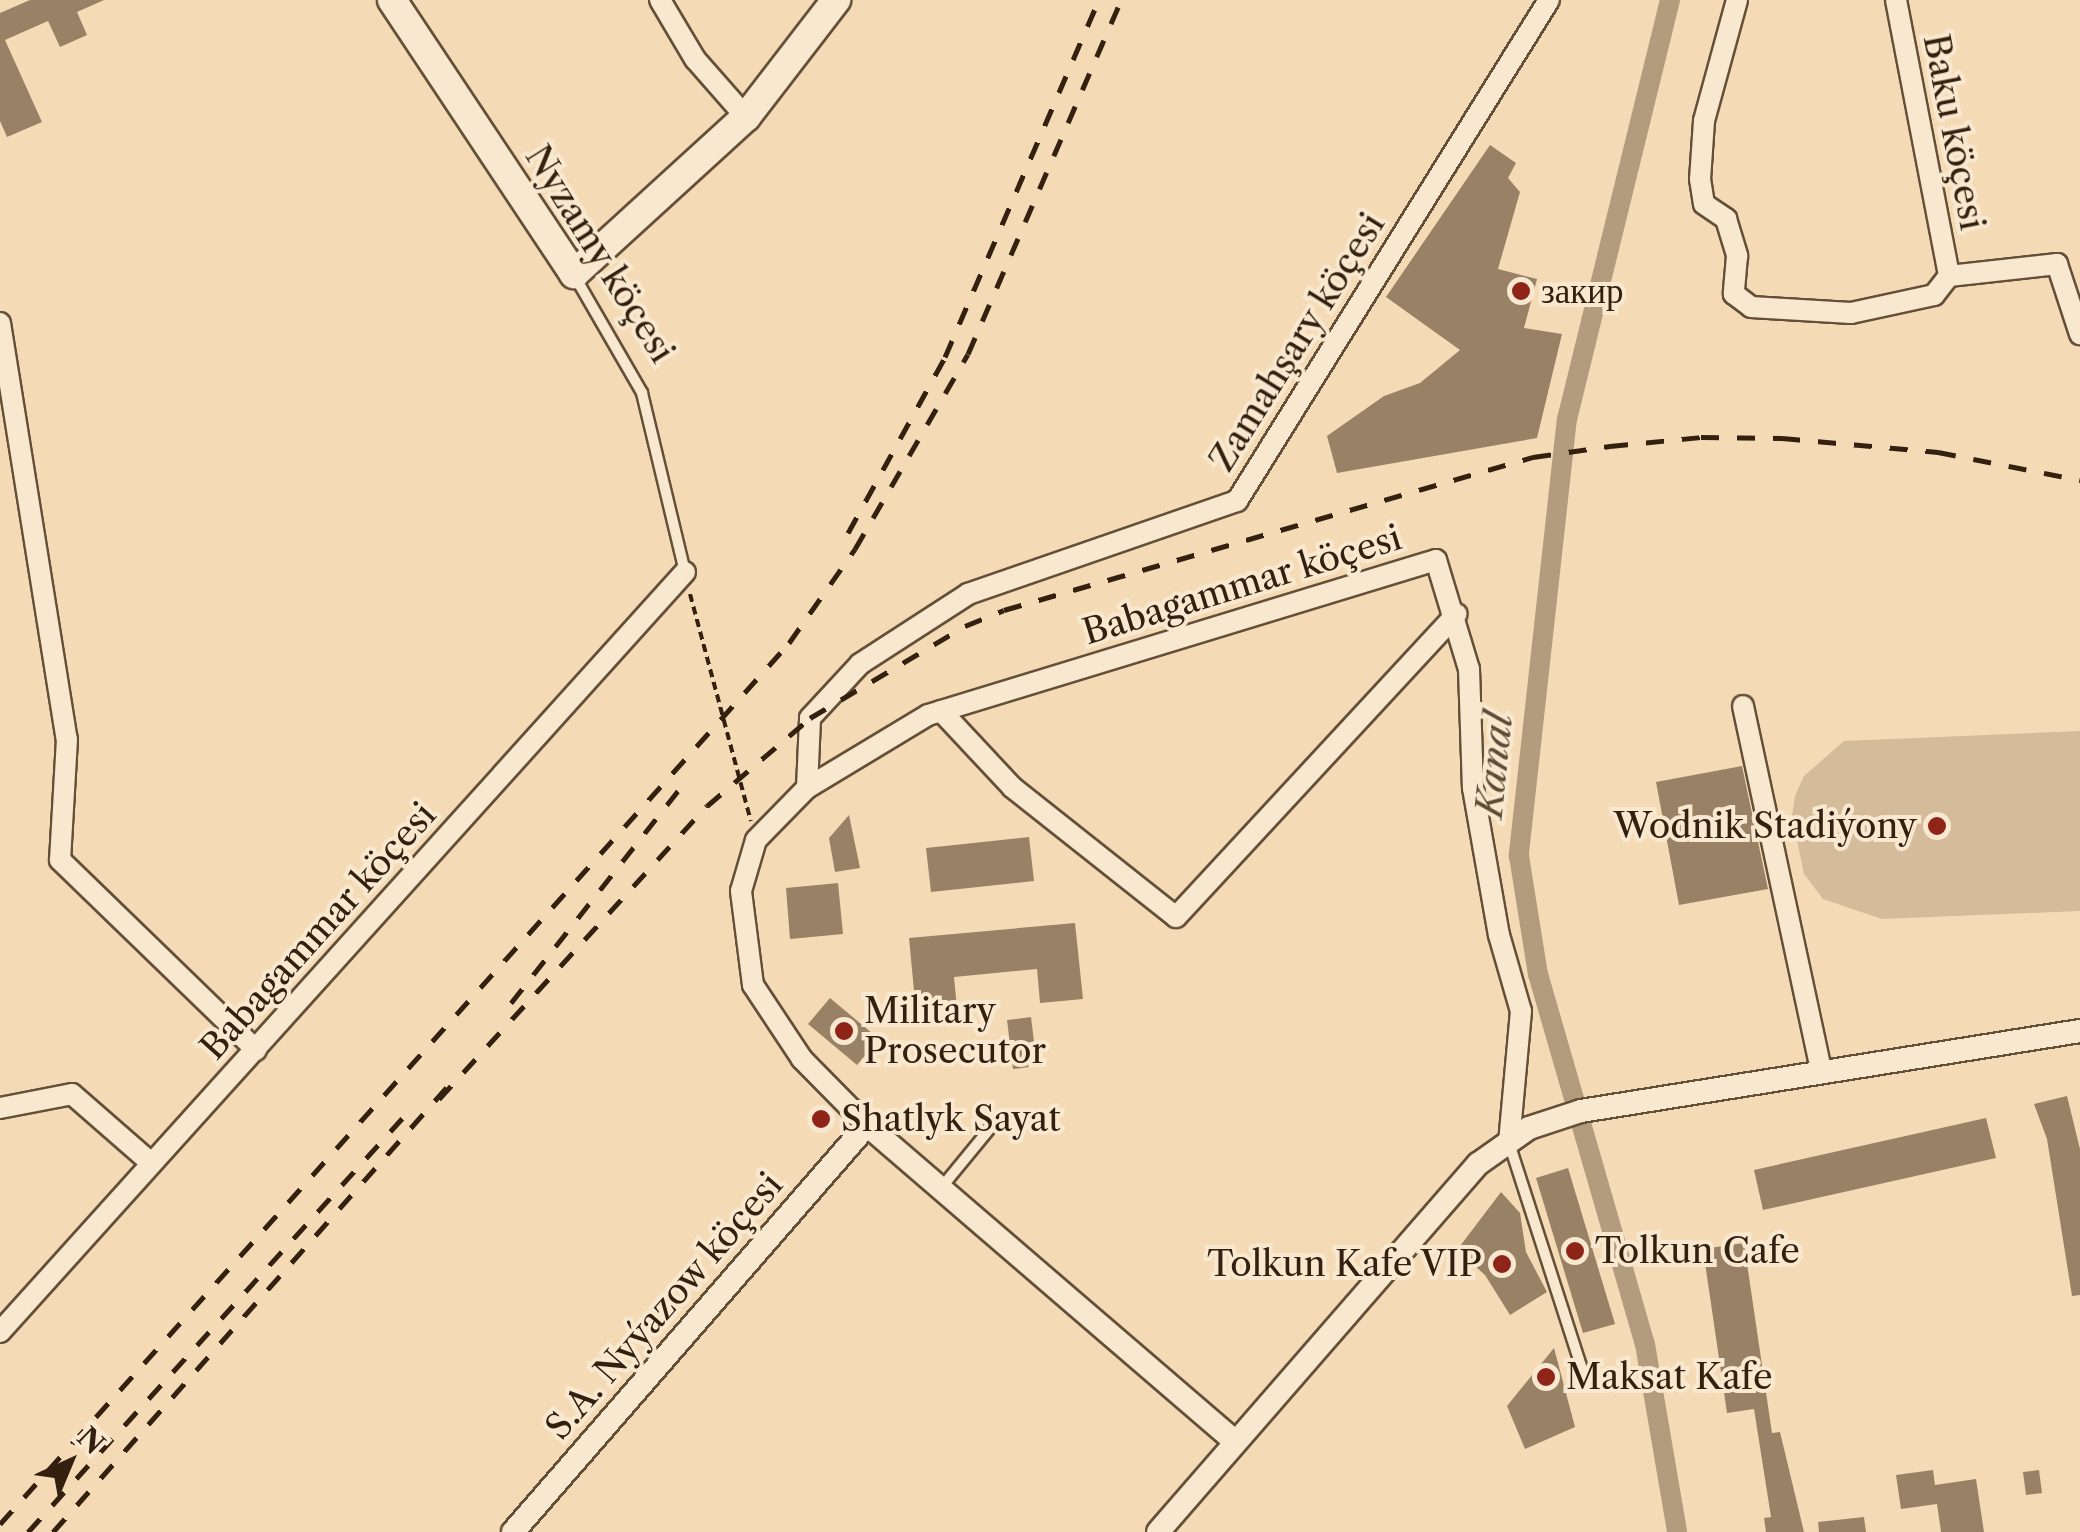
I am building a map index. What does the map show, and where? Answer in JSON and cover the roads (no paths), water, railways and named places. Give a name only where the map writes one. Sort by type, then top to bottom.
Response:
[{"type":"main road","name":"Nyzamy köçesi","points":[[392,0],[574,274]]},
{"type":"main road","points":[[574,274],[746,116],[836,0]]},
{"type":"street","points":[[660,0],[695,58],[746,116]]},
{"type":"street","name":"Zamahşary köçesi","points":[[807,788],[810,718],[860,664],[968,594],[1237,501],[1549,0]]},
{"type":"street","points":[[1736,0],[1704,121],[1700,179],[1704,204],[1726,219],[1737,256],[1734,294],[1751,307],[1851,313],[1934,295],[1949,276],[2057,264],[2080,334]]},
{"type":"street","name":"Baku köçesi","points":[[1896,0],[1949,276]]},
{"type":"street","points":[[0,323],[67,739],[60,860],[256,1050]]},
{"type":"street","name":"Babagammar köçesi","points":[[867,1125],[802,1059],[753,985],[741,891],[756,840],[807,788],[941,710],[1436,560],[1457,614],[1469,668],[1473,788],[1499,935],[1522,1011],[1508,1142]]},
{"type":"street","name":"Babagammar köçesi","points":[[0,1332],[685,572]]},
{"type":"street","points":[[941,710],[1012,787],[1176,917],[1457,614]]},
{"type":"street","points":[[1743,706],[1821,1070]]},
{"type":"street","points":[[1158,1532],[1478,1164],[1530,1128],[1651,1099],[2080,1031]]},
{"type":"street","points":[[0,1108],[72,1094],[150,1162]]},
{"type":"street","points":[[867,1125],[1236,1442]]},
{"type":"street","name":"S.A. Nyýazow köçesi","points":[[513,1532],[867,1125]]},
{"type":"lane","name":"Nyzamy köçesi","points":[[574,274],[642,393],[685,572]]},
{"type":"lane","points":[[941,1188],[996,1121]]},
{"type":"lane","points":[[1508,1142],[1582,1369]]},
{"type":"waterway","name":"Kanal","points":[[1670,0],[1567,418],[1519,856],[1538,974],[1645,1344],[1677,1532]]},
{"type":"railway","points":[[848,533],[945,357],[1099,0]]},
{"type":"railway","points":[[0,1524],[789,643],[855,549],[968,354],[1121,0]]},
{"type":"railway","points":[[439,1099],[707,806],[810,718],[965,626],[1004,610],[1533,457],[1610,446],[1701,437],[1782,438],[1938,452],[2080,480]]},
{"type":"railway","points":[[511,1003],[684,783]]},
{"type":"railway","points":[[53,1532],[447,1087]]},
{"type":"railway","points":[[28,1532],[407,1113]]},
{"type":"place","name":"закир","points":[[1521,291]]},
{"type":"place","name":"Wodnik Stadiýony","points":[[1937,826]]},
{"type":"place","name":"Military Prosecutor","points":[[844,1031]]},
{"type":"place","name":"Shatlyk Sayat","points":[[821,1119]]},
{"type":"place","name":"Tolkun Cafe","points":[[1575,1251]]},
{"type":"place","name":"Tolkun Kafe VIP","points":[[1502,1264]]},
{"type":"place","name":"Maksat Kafe","points":[[1546,1377]]}]
